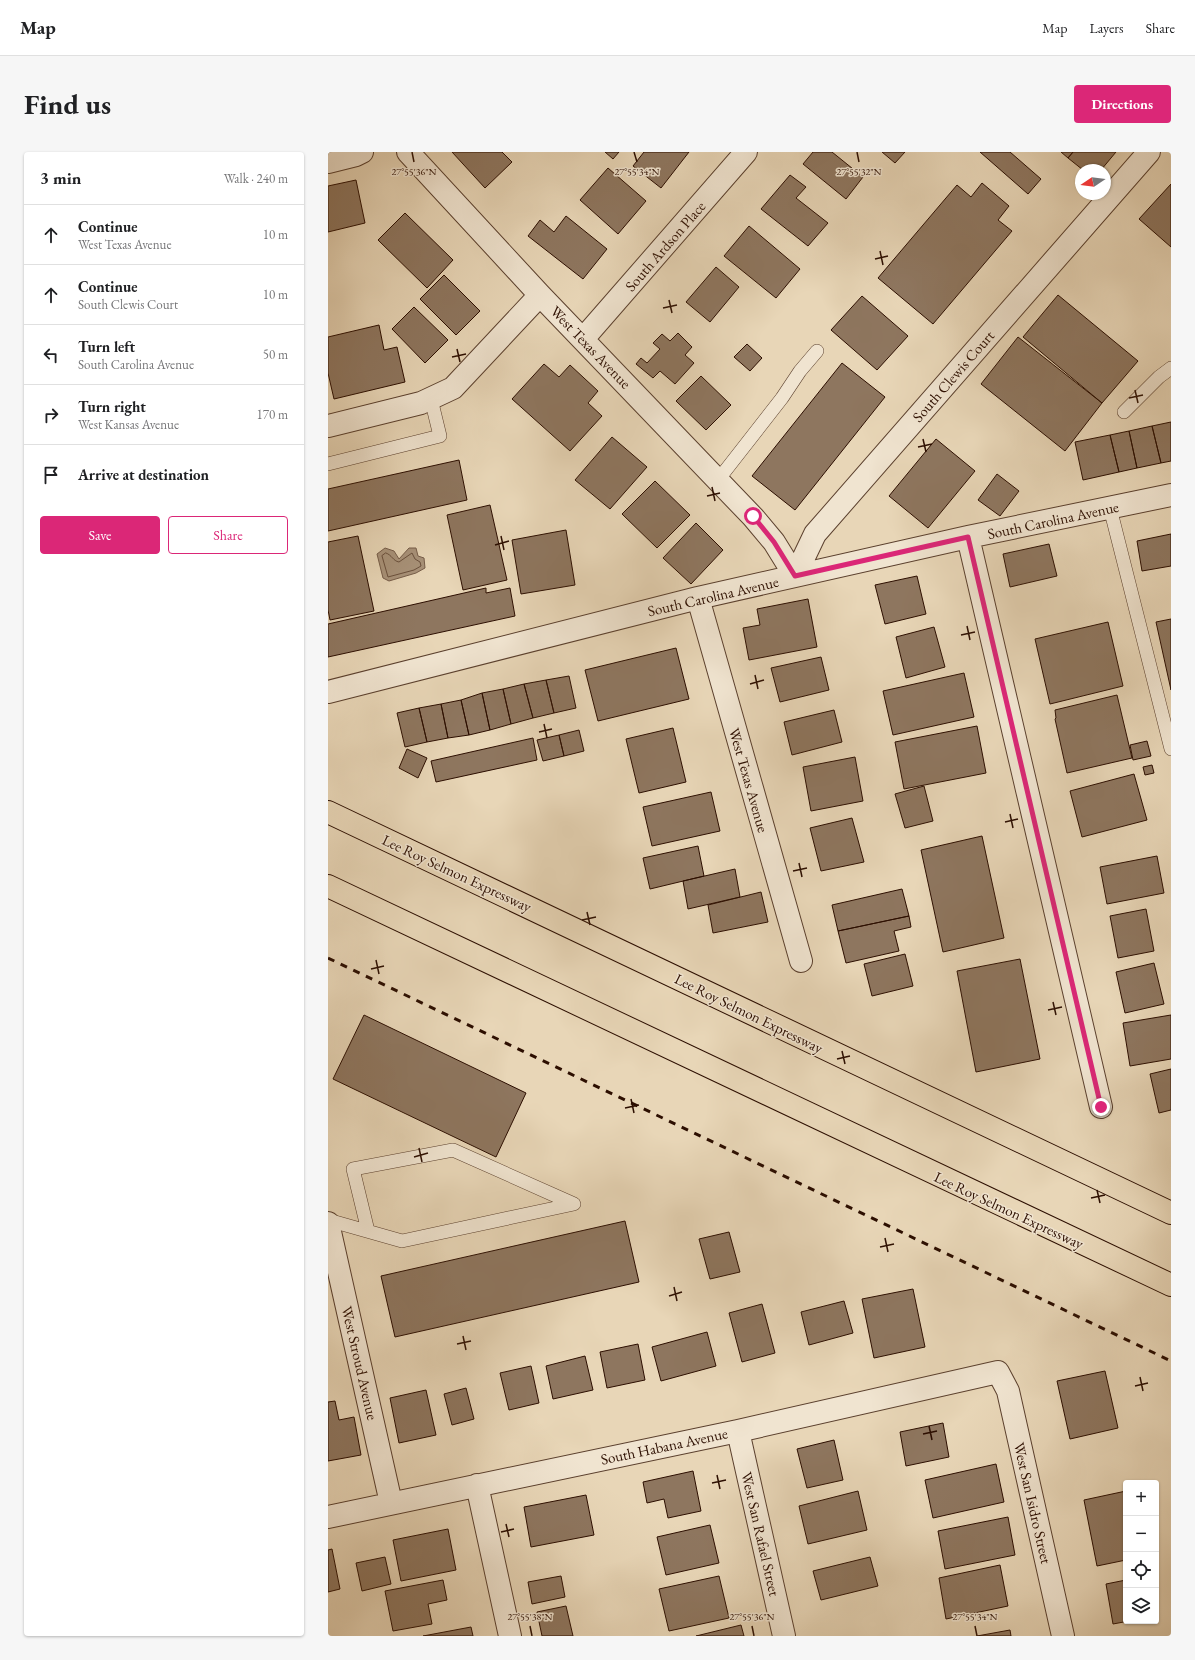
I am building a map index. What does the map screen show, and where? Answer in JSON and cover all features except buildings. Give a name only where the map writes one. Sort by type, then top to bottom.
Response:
[{"type":"highway","name":"Lee Roy Selmon Expressway","points":[[328,812],[1171,1213]]},
{"type":"highway","name":"Lee Roy Selmon Expressway","points":[[328,886],[1171,1285]]},
{"type":"street","points":[[328,162],[362,152]]},
{"type":"street","name":"West Texas Avenue","points":[[408,152],[540,295],[718,480],[774,542],[795,576]]},
{"type":"street","name":"South Ardson Place","points":[[583,340],[746,152]]},
{"type":"street","name":"South Clewis Court","points":[[795,576],[815,534],[1148,152]]},
{"type":"street","points":[[328,426],[421,403],[453,388],[540,295]]},
{"type":"street","name":"South Carolina Avenue","points":[[328,692],[698,598],[968,537],[1171,495]]},
{"type":"street","points":[[968,537],[1101,1107]]},
{"type":"street","name":"West Texas Avenue","points":[[698,598],[801,961]]},
{"type":"street","name":"West Stroud Avenue","points":[[328,1223],[391,1503]]},
{"type":"street","name":"South Habana Avenue","points":[[328,1517],[738,1431],[998,1372]]},
{"type":"street","name":"West San Isidro Street","points":[[998,1372],[1008,1390],[1063,1636]]},
{"type":"street","name":"West San Rafael Street","points":[[738,1431],[784,1636]]},
{"type":"street","points":[[477,1485],[510,1636]]},
{"type":"lane","points":[[718,480],[782,398],[800,371],[817,351]]},
{"type":"lane","points":[[1124,412],[1159,377],[1171,368]]},
{"type":"lane","points":[[328,464],[440,436],[431,399]]},
{"type":"lane","points":[[1110,508],[1171,749]]},
{"type":"lane","points":[[328,1220],[402,1241],[574,1204],[453,1150],[353,1169],[368,1231]]},
{"type":"water","points":[[385,548],[394,551],[399,559],[409,548],[416,548],[418,556],[424,558],[425,568],[416,573],[389,581],[383,578],[377,554]]},
{"type":"railway","points":[[328,958],[1171,1361]]},
{"type":"route","points":[[753,516],[774,542],[795,576],[968,537],[1101,1107]]}]
